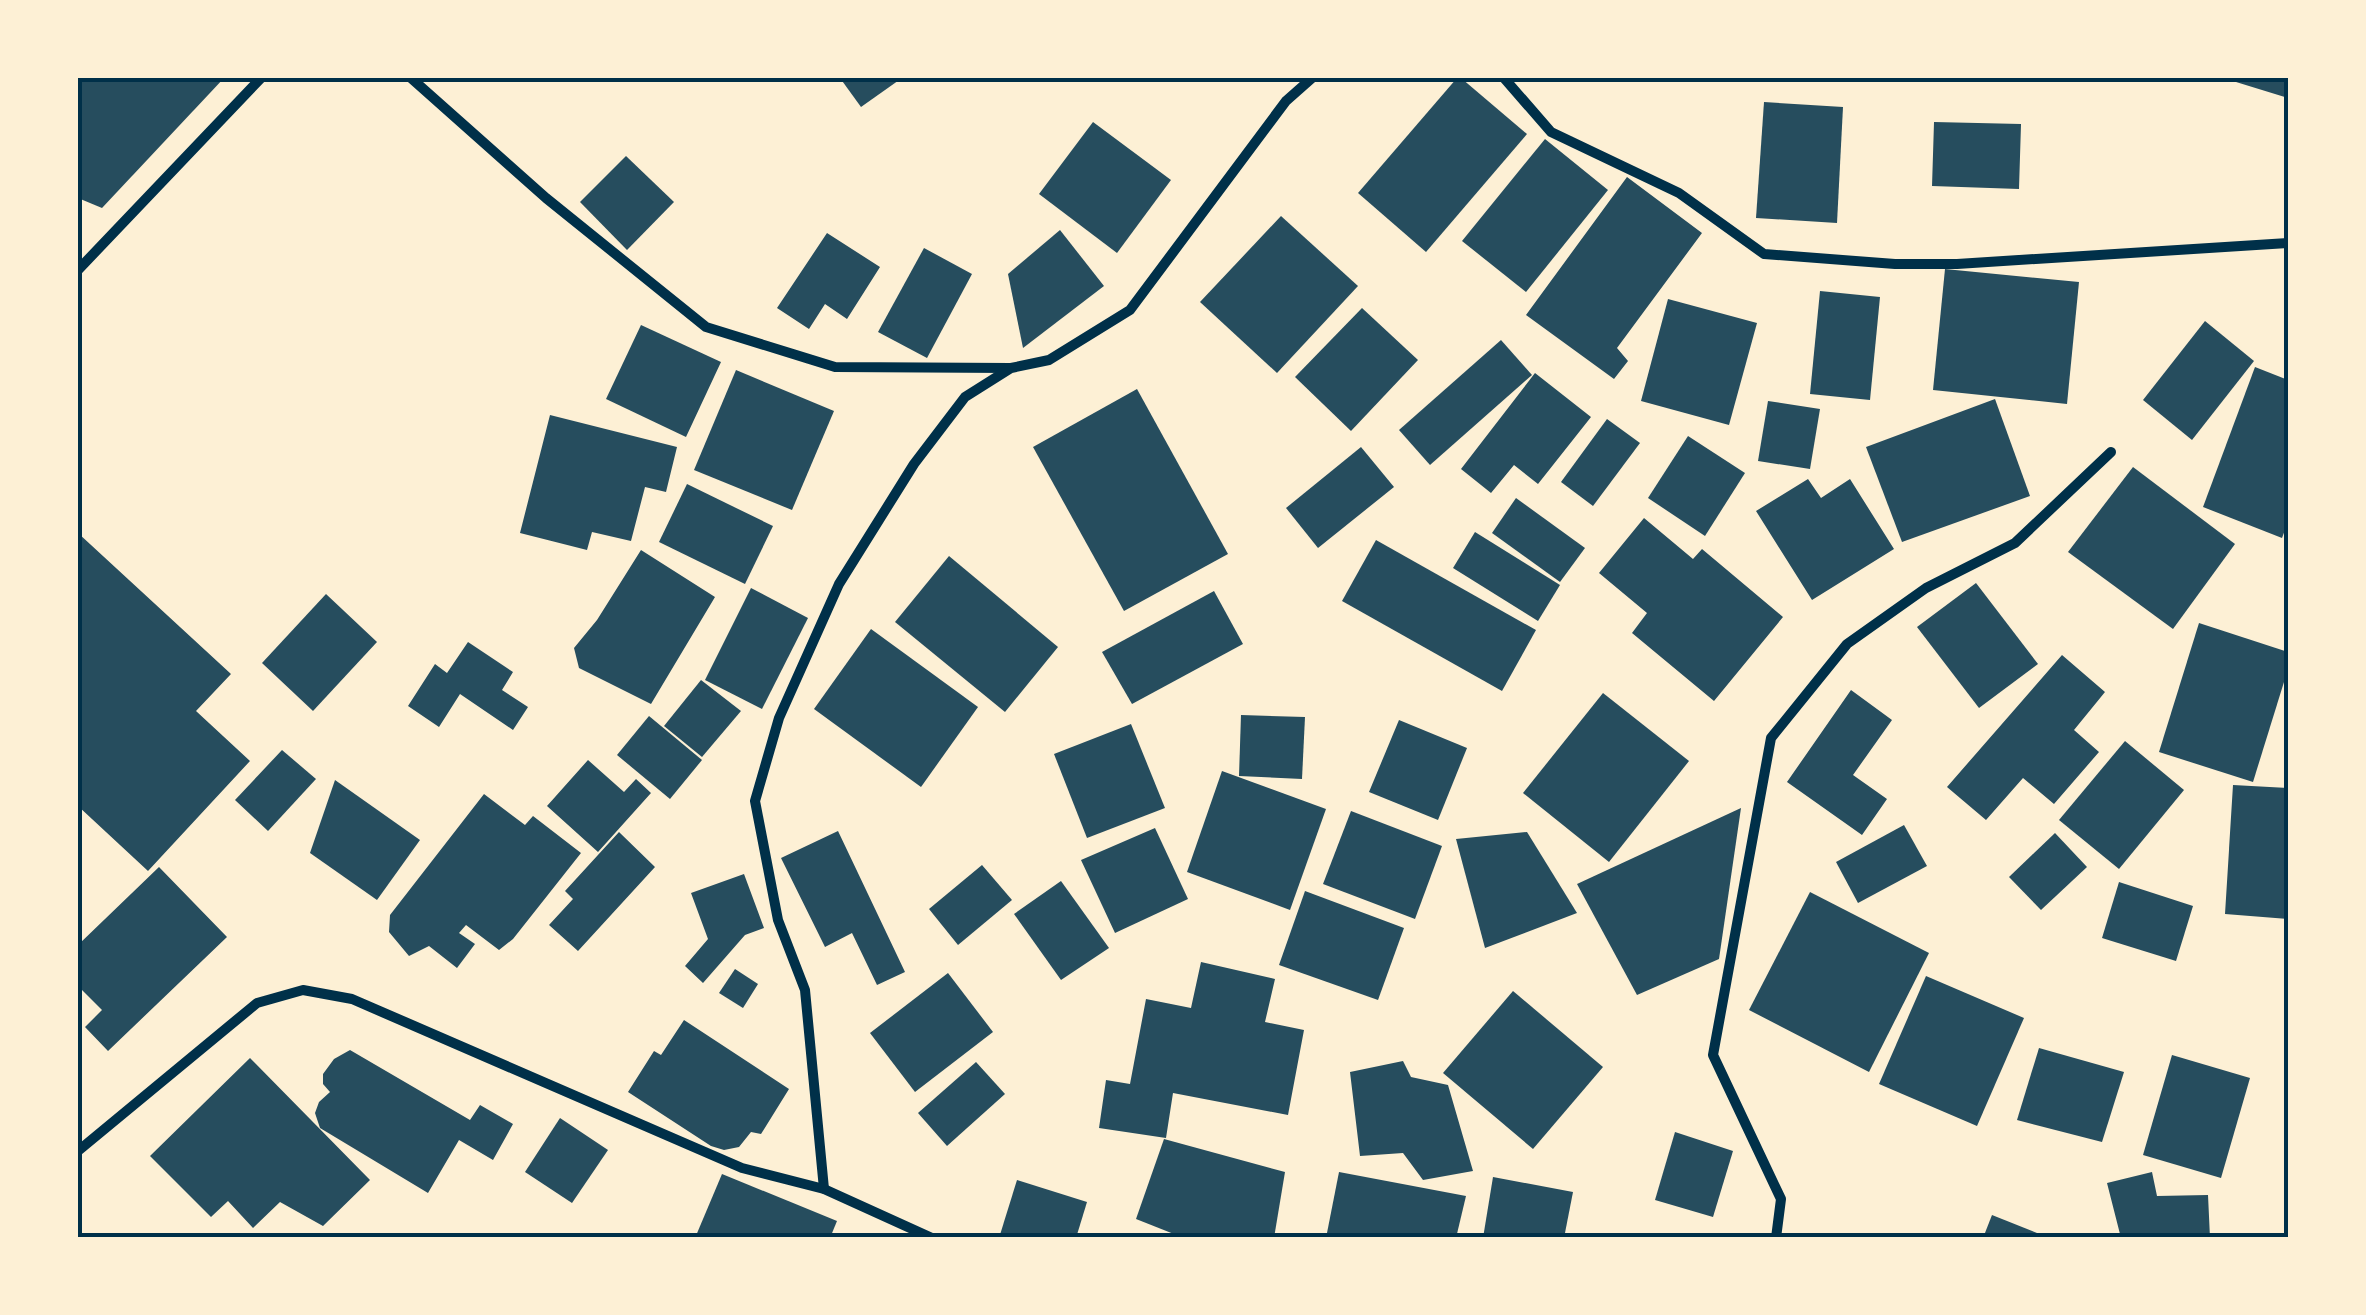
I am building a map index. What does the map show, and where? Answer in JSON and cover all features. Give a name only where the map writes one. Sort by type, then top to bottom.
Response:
[{"type":"street","points":[[78,270],[261,78]]},
{"type":"street","points":[[411,78],[546,198],[706,327],[835,367],[1012,368],[1049,360],[1130,310],[1286,101],[1312,78]]},
{"type":"street","points":[[1504,78],[1552,132],[1680,193],[1764,254],[1894,264],[1958,264],[2288,243]]},
{"type":"street","points":[[824,1188],[804,990],[778,920],[755,801],[779,718],[839,584],[914,464],[964,397],[1012,368]]},
{"type":"street","points":[[1776,1238],[1781,1199],[1713,1055],[1771,738],[1847,644],[1926,588],[2016,543],[2111,452]]},
{"type":"street","points":[[78,1151],[257,1003],[302,990],[352,999],[742,1168],[824,1188],[932,1238]]},
{"type":"building","points":[[78,78],[224,78],[102,208],[78,198]]},
{"type":"building","points":[[840,78],[902,78],[861,107]]},
{"type":"building","points":[[1457,78],[1527,134],[1426,252],[1358,193]]},
{"type":"building","points":[[2223,78],[2288,78],[2288,98]]},
{"type":"building","points":[[1764,102],[1843,107],[1837,223],[1756,218]]},
{"type":"building","points":[[1093,122],[1171,180],[1117,253],[1039,194]]},
{"type":"building","points":[[1934,122],[2021,124],[2019,189],[1932,186]]},
{"type":"building","points":[[1545,139],[1608,190],[1526,292],[1462,241]]},
{"type":"building","points":[[626,156],[674,202],[627,250],[580,202]]},
{"type":"building","points":[[1627,177],[1702,233],[1617,348],[1628,361],[1614,379],[1526,315]]},
{"type":"building","points":[[1281,216],[1358,286],[1277,373],[1200,302]]},
{"type":"building","points":[[1060,230],[1104,286],[1023,348],[1008,274]]},
{"type":"building","points":[[827,233],[880,267],[847,319],[825,304],[809,329],[777,308]]},
{"type":"building","points":[[924,248],[972,274],[927,358],[878,332]]},
{"type":"building","points":[[1945,269],[2079,282],[2067,404],[1933,390]]},
{"type":"building","points":[[1820,291],[1880,297],[1870,400],[1810,394]]},
{"type":"building","points":[[1668,299],[1757,323],[1729,425],[1641,401]]},
{"type":"building","points":[[1362,308],[1418,360],[1351,431],[1295,377]]},
{"type":"building","points":[[2205,321],[2254,361],[2192,440],[2143,400]]},
{"type":"building","points":[[641,325],[721,362],[686,437],[606,399]]},
{"type":"building","points":[[1501,340],[1532,375],[1430,465],[1399,430]]},
{"type":"building","points":[[2255,367],[2288,380],[2288,522],[2282,538],[2203,507]]},
{"type":"building","points":[[736,370],[834,411],[792,510],[694,470]]},
{"type":"building","points":[[1535,373],[1591,417],[1538,484],[1514,465],[1491,493],[1461,469]]},
{"type":"building","points":[[1137,389],[1228,554],[1124,611],[1033,447]]},
{"type":"building","points":[[1995,399],[2030,496],[1902,542],[1866,447]]},
{"type":"building","points":[[1768,401],[1820,409],[1810,469],[1758,461]]},
{"type":"building","points":[[550,415],[677,447],[666,492],[645,487],[631,541],[592,532],[587,550],[520,533]]},
{"type":"building","points":[[1607,419],[1640,443],[1593,506],[1561,482]]},
{"type":"building","points":[[1688,436],[1745,473],[1705,536],[1648,498]]},
{"type":"building","points":[[1361,447],[1394,487],[1318,548],[1286,508]]},
{"type":"building","points":[[2133,467],[2235,544],[2173,629],[2068,552]]},
{"type":"building","points":[[1808,479],[1821,498],[1850,479],[1894,549],[1812,600],[1756,511]]},
{"type":"building","points":[[687,484],[773,526],[745,584],[659,542]]},
{"type":"building","points":[[1516,498],[1585,548],[1560,582],[1492,533]]},
{"type":"building","points":[[1644,518],[1693,559],[1702,549],[1783,617],[1714,701],[1632,633],[1647,613],[1599,573]]},
{"type":"building","points":[[1475,532],[1560,585],[1538,621],[1453,568]]},
{"type":"building","points":[[78,533],[231,674],[196,711],[250,761],[148,871],[78,806]]},
{"type":"building","points":[[1376,540],[1536,630],[1502,691],[1342,601]]},
{"type":"building","points":[[641,550],[715,597],[651,704],[579,668],[574,648],[597,620]]},
{"type":"building","points":[[949,556],[1058,647],[1005,712],[895,622]]},
{"type":"building","points":[[1976,583],[2038,664],[1979,708],[1917,627]]},
{"type":"building","points":[[751,588],[808,618],[762,709],[705,680]]},
{"type":"building","points":[[1214,591],[1243,644],[1132,704],[1102,652]]},
{"type":"building","points":[[326,594],[377,642],[313,711],[262,663]]},
{"type":"building","points":[[2199,623],[2288,652],[2288,669],[2253,782],[2159,752]]},
{"type":"building","points":[[871,629],[978,707],[921,787],[814,709]]},
{"type":"building","points":[[468,642],[513,672],[502,690],[528,707],[513,730],[460,694],[439,727],[408,706],[435,664],[447,673]]},
{"type":"building","points":[[2062,655],[2105,692],[2074,730],[2099,752],[2054,804],[2023,778],[1986,820],[1947,787]]},
{"type":"building","points":[[701,680],[741,711],[702,757],[664,726]]},
{"type":"building","points":[[1851,690],[1892,720],[1853,775],[1887,799],[1862,835],[1787,782]]},
{"type":"building","points":[[1603,693],[1689,761],[1609,862],[1523,793]]},
{"type":"building","points":[[1241,715],[1305,717],[1302,779],[1239,776]]},
{"type":"building","points":[[649,716],[702,760],[670,799],[617,755]]},
{"type":"building","points":[[1399,720],[1467,748],[1438,820],[1369,792]]},
{"type":"building","points":[[1131,724],[1165,808],[1087,838],[1054,754]]},
{"type":"building","points":[[2125,741],[2184,790],[2119,869],[2059,820]]},
{"type":"building","points":[[282,750],[316,779],[268,831],[235,800]]},
{"type":"building","points":[[588,760],[624,792],[636,779],[651,793],[598,852],[547,806]]},
{"type":"building","points":[[1222,771],[1326,809],[1290,910],[1187,872]]},
{"type":"building","points":[[335,780],[420,840],[377,900],[310,853]]},
{"type":"building","points":[[2233,785],[2288,788],[2288,919],[2225,914]]},
{"type":"building","points":[[484,794],[525,825],[533,816],[581,853],[513,939],[499,950],[466,925],[459,933],[475,944],[457,968],[429,946],[409,956],[389,932],[390,915]]},
{"type":"building","points":[[1741,808],[1719,959],[1637,995],[1577,884]]},
{"type":"building","points":[[1351,811],[1442,846],[1415,919],[1323,884]]},
{"type":"building","points":[[1904,825],[1927,866],[1858,903],[1836,862]]},
{"type":"building","points":[[1155,828],[1188,899],[1115,933],[1081,860]]},
{"type":"building","points":[[838,831],[905,972],[877,985],[852,933],[825,947],[781,858]]},
{"type":"building","points":[[619,832],[655,867],[578,951],[549,925],[573,899],[565,891]]},
{"type":"building","points":[[1527,832],[1577,913],[1485,948],[1456,839]]},
{"type":"building","points":[[2055,833],[2087,867],[2041,910],[2009,877]]},
{"type":"building","points":[[982,865],[1012,900],[958,945],[929,909]]},
{"type":"building","points":[[159,867],[227,937],[108,1051],[85,1027],[102,1010],[82,990],[78,994],[78,945]]},
{"type":"building","points":[[744,874],[764,928],[745,935],[703,983],[685,966],[708,939],[691,893]]},
{"type":"building","points":[[1061,881],[1109,948],[1061,980],[1014,914]]},
{"type":"building","points":[[2119,882],[2193,906],[2176,961],[2102,938]]},
{"type":"building","points":[[1305,891],[1404,928],[1378,1000],[1279,965]]},
{"type":"building","points":[[1810,892],[1929,953],[1869,1072],[1749,1010]]},
{"type":"building","points":[[1201,962],[1275,979],[1265,1022],[1304,1030],[1288,1115],[1173,1093],[1166,1138],[1099,1128],[1106,1080],[1130,1084],[1146,999],[1191,1008]]},
{"type":"building","points":[[735,969],[758,984],[743,1008],[719,993]]},
{"type":"building","points":[[948,973],[993,1032],[915,1092],[870,1033]]},
{"type":"building","points":[[1926,976],[2024,1018],[1977,1126],[1879,1084]]},
{"type":"building","points":[[1513,991],[1603,1067],[1533,1149],[1443,1073]]},
{"type":"building","points":[[684,1020],[789,1089],[761,1134],[751,1132],[739,1147],[724,1150],[711,1146],[628,1092],[654,1051],[661,1055]]},
{"type":"building","points":[[2039,1048],[2124,1072],[2102,1142],[2017,1120]]},
{"type":"building","points":[[350,1050],[470,1120],[480,1105],[513,1124],[493,1160],[459,1140],[428,1193],[320,1128],[315,1113],[319,1102],[330,1092],[323,1084],[323,1074],[334,1059]]},
{"type":"building","points":[[2172,1055],[2250,1078],[2221,1178],[2143,1155]]},
{"type":"building","points":[[250,1058],[370,1180],[323,1226],[280,1202],[253,1228],[228,1201],[211,1217],[150,1156]]},
{"type":"building","points":[[1403,1061],[1411,1077],[1448,1085],[1473,1171],[1423,1180],[1403,1153],[1360,1156],[1350,1072]]},
{"type":"building","points":[[976,1062],[1005,1094],[947,1146],[918,1113]]},
{"type":"building","points":[[560,1118],[608,1150],[572,1203],[525,1172]]},
{"type":"building","points":[[1675,1132],[1733,1151],[1713,1217],[1655,1200]]},
{"type":"building","points":[[1164,1139],[1285,1172],[1274,1238],[1184,1238],[1136,1219]]},
{"type":"building","points":[[1339,1172],[1466,1196],[1456,1238],[1326,1238]]},
{"type":"building","points":[[2152,1172],[2157,1196],[2208,1195],[2210,1238],[2121,1238],[2107,1183]]},
{"type":"building","points":[[722,1174],[837,1221],[830,1238],[695,1238]]},
{"type":"building","points":[[1493,1177],[1573,1192],[1564,1238],[1483,1238]]},
{"type":"building","points":[[1017,1180],[1087,1202],[1076,1238],[999,1238]]},
{"type":"building","points":[[1992,1215],[2037,1233],[2036,1238],[1983,1238]]}]
